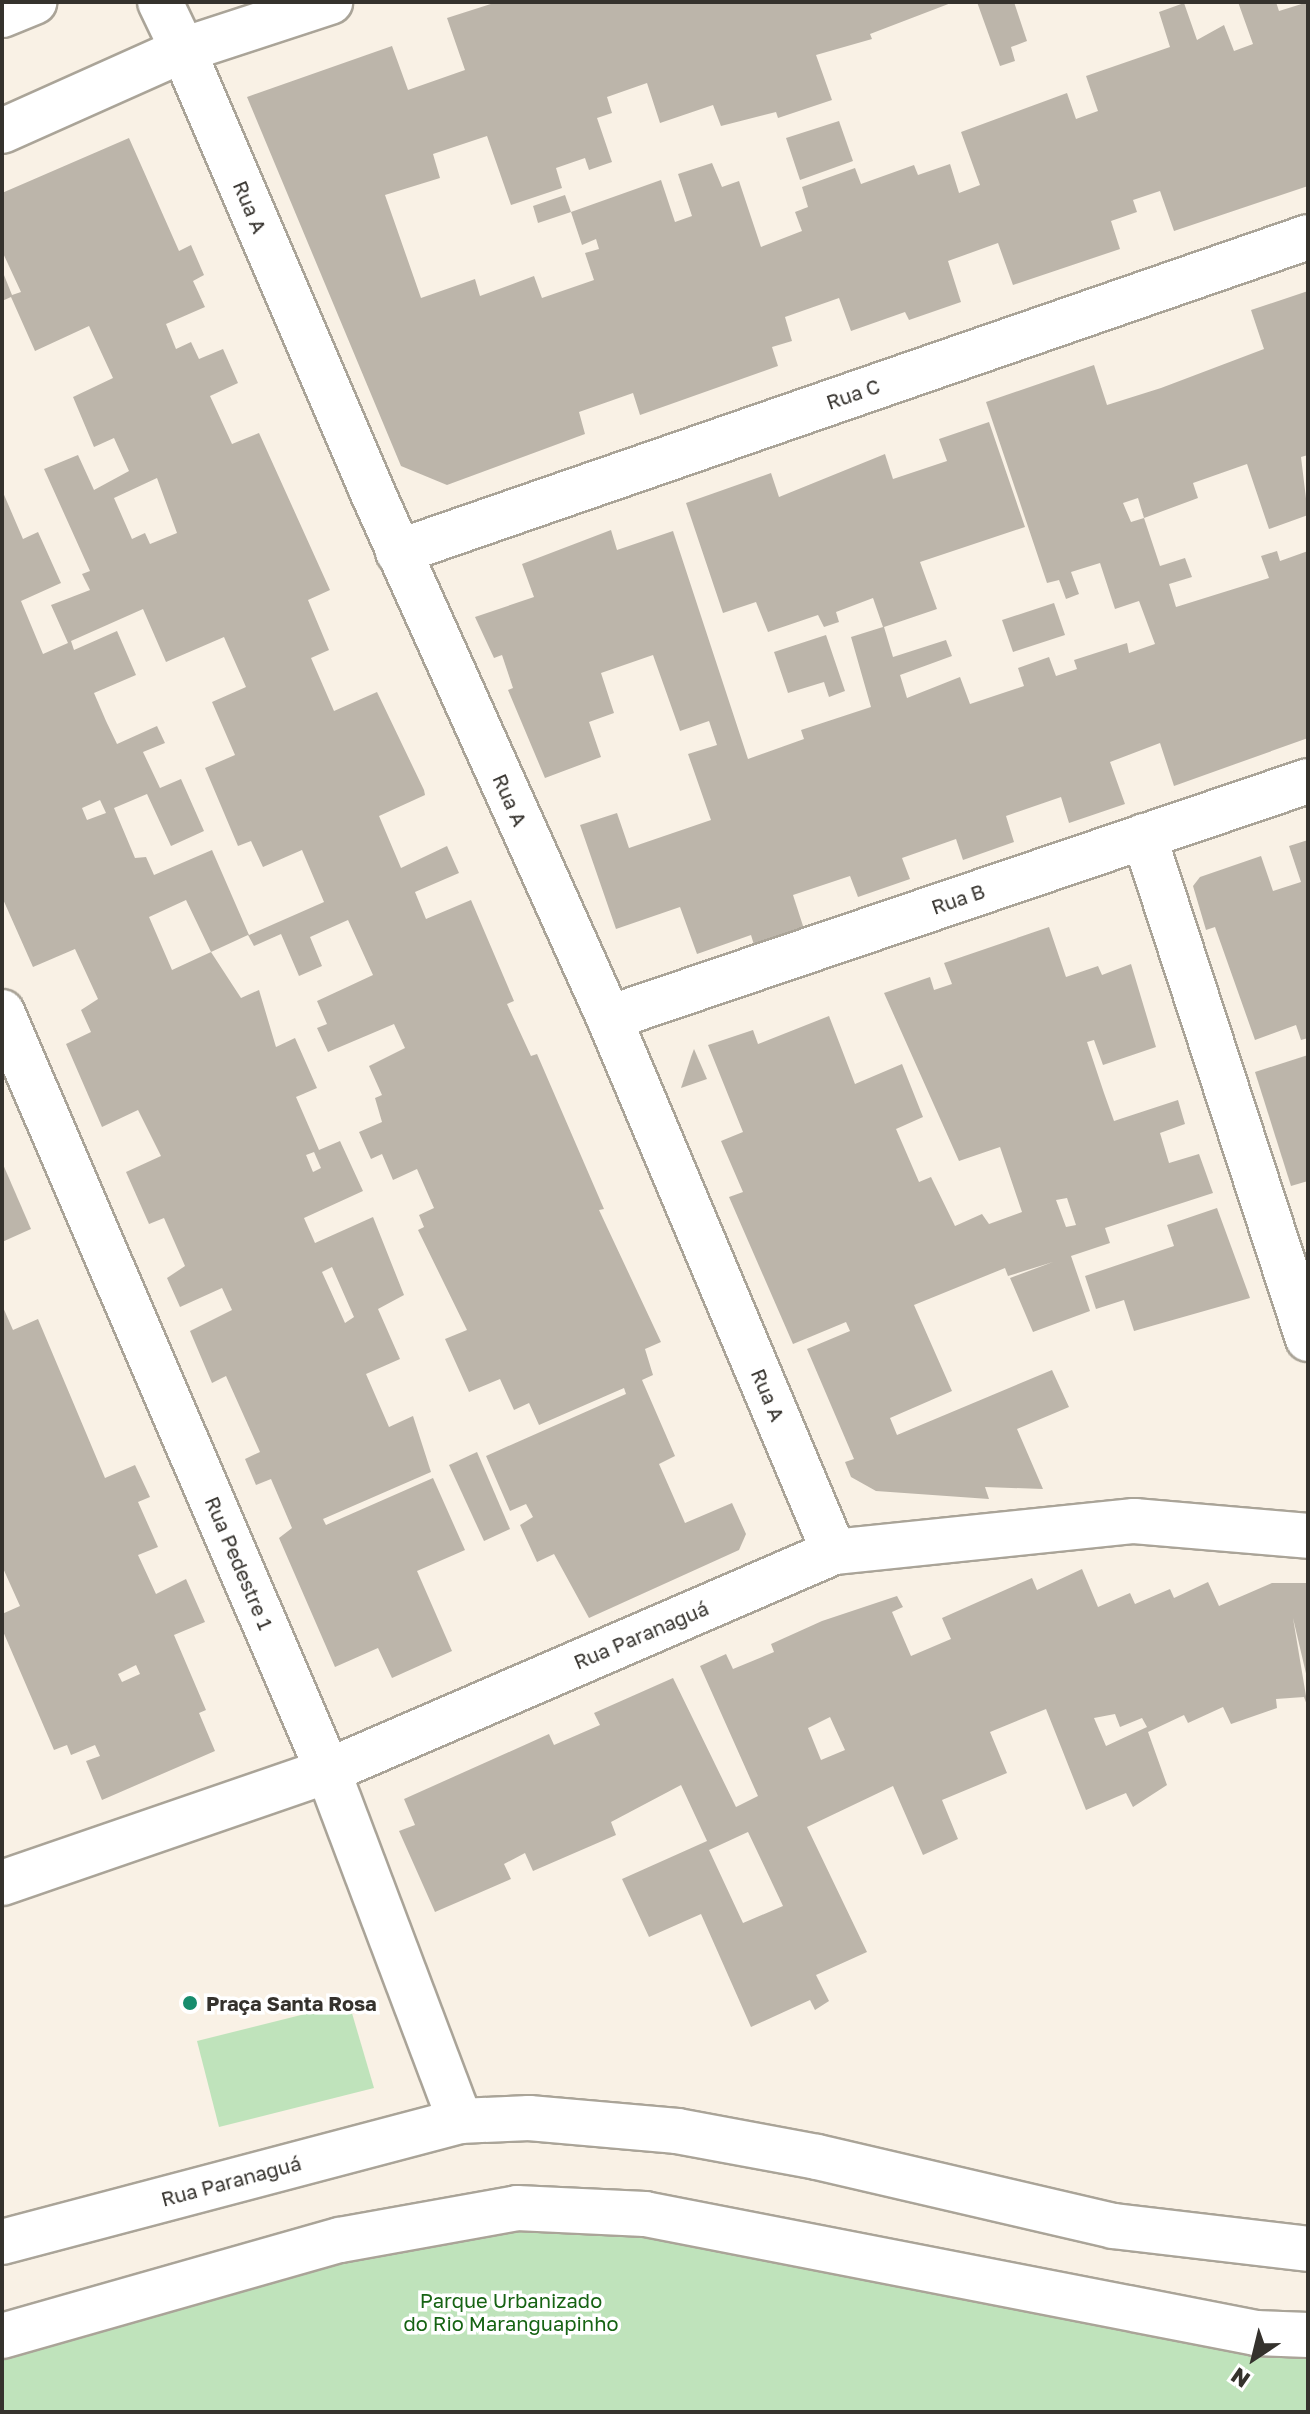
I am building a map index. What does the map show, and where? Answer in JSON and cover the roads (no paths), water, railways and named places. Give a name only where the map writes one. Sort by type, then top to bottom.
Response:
[{"type":"street","points":[[2,15],[34,2]]},
{"type":"street","name":"Rua A","points":[[160,2],[398,552],[609,1018],[834,1552]]},
{"type":"street","points":[[2,131],[183,50],[330,2]]},
{"type":"street","name":"Rua C","points":[[398,552],[1308,237]]},
{"type":"street","name":"Rua B","points":[[609,1018],[1308,781]]},
{"type":"street","points":[[1144,836],[1308,1339]]},
{"type":"street","name":"Rua Pedestre 1","points":[[2,1012],[328,1771],[460,2121]]},
{"type":"street","name":"Rua Paranaguá","points":[[2,1883],[328,1771],[834,1552],[1134,1521],[1308,1536]]},
{"type":"street","name":"Rua Paranaguá","points":[[3,2238],[460,2121],[529,2118],[677,2131],[817,2157],[1113,2226],[1308,2249]]},
{"type":"street","points":[[2,2336],[340,2240],[517,2208],[645,2214],[1256,2333],[1308,2335]]},
{"type":"place","name":"Praça Santa Rosa","points":[[190,2003]]},
{"type":"park label","name":"Parque Urbanizado do Rio Maranguapinho","points":[[511,2312]]}]
